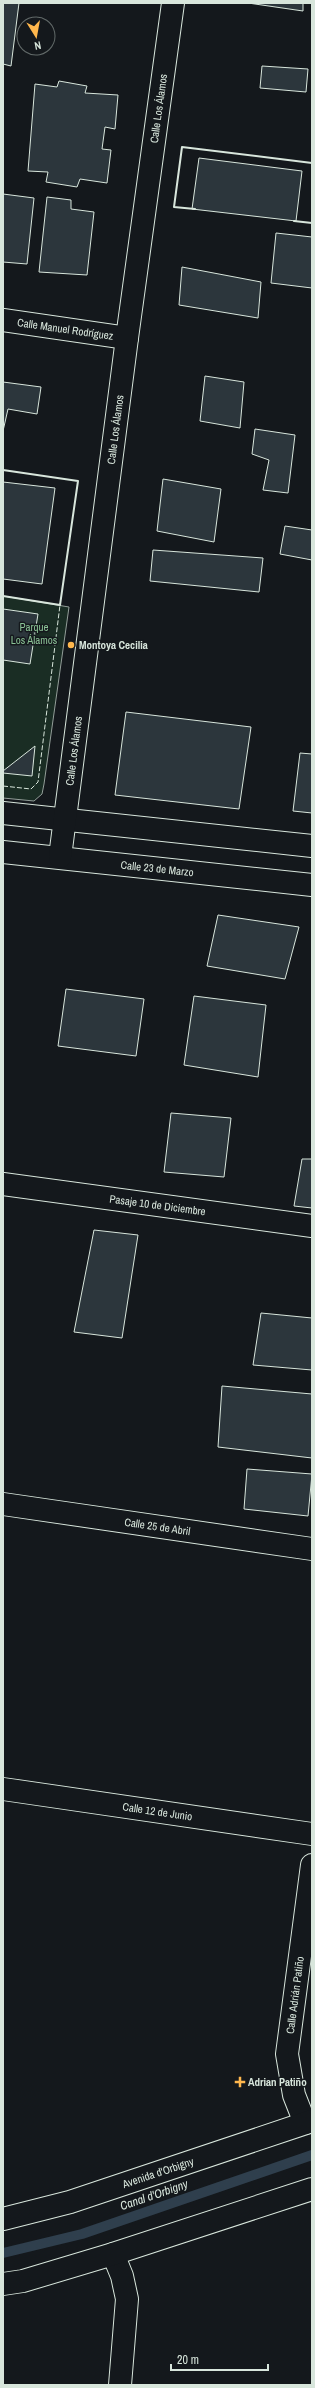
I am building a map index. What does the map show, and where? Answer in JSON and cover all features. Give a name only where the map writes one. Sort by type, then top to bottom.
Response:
[{"type":"street","name":"Calle Los Álamos","points":[[60,857],[127,338],[173,3]]},
{"type":"street","name":"Calle Manuel Rodríguez","points":[[3,320],[127,338]]},
{"type":"street","points":[[3,813],[312,846]]},
{"type":"street","name":"Calle 23 de Marzo","points":[[3,852],[312,885]]},
{"type":"street","name":"Pasaje 10 de Diciembre","points":[[3,1184],[312,1226]]},
{"type":"street","name":"Calle 25 de Abril","points":[[3,1504],[312,1549]]},
{"type":"street","name":"Calle 12 de Junio","points":[[3,1789],[312,1834]]},
{"type":"street","name":"Calle Adrián Patiño","points":[[308,2122],[294,2095],[287,2054],[312,1865]]},
{"type":"street","name":"Avenida d'Orbigny","points":[[3,2219],[70,2202],[308,2122]]},
{"type":"street","points":[[3,2284],[23,2281],[113,2254],[312,2189]]},
{"type":"street","points":[[113,2254],[122,2276],[127,2299],[120,2385]]},
{"type":"green space","name":"Parque Los Álamos","points":[[3,596],[69,607],[44,784],[42,794],[34,801],[3,798]]},
{"type":"building","points":[[3,3],[19,3],[17,16],[16,16],[11,66],[3,64]]},
{"type":"building","points":[[248,3],[303,3],[303,11]]},
{"type":"building","points":[[262,66],[308,69],[306,92],[260,88]]},
{"type":"building","points":[[59,81],[87,86],[85,93],[118,95],[115,129],[105,127],[102,149],[111,150],[107,183],[80,179],[77,187],[46,182],[48,172],[28,171],[35,84],[57,87]]},
{"type":"building","points":[[199,158],[302,171],[296,221],[192,209]]},
{"type":"building","points":[[3,194],[34,198],[27,264],[3,262]]},
{"type":"building","points":[[47,197],[71,200],[71,209],[94,212],[87,275],[39,272]]},
{"type":"building","points":[[276,233],[312,237],[312,288],[271,283]]},
{"type":"building","points":[[182,267],[261,282],[258,318],[179,305]]},
{"type":"building","points":[[205,376],[244,382],[240,428],[200,421]]},
{"type":"building","points":[[3,382],[41,387],[37,414],[8,409],[3,431]]},
{"type":"building","points":[[255,429],[295,435],[288,493],[263,490],[269,460],[252,454]]},
{"type":"building","points":[[163,479],[221,489],[214,542],[157,531]]},
{"type":"building","points":[[3,482],[55,488],[42,584],[3,579]]},
{"type":"building","points":[[285,526],[312,530],[312,560],[280,554]]},
{"type":"building","points":[[153,550],[263,558],[259,592],[150,581]]},
{"type":"building","points":[[3,609],[38,614],[30,664],[3,660]]},
{"type":"building","points":[[126,712],[251,727],[239,809],[115,795]]},
{"type":"building","points":[[35,746],[32,776],[3,773],[3,771]]},
{"type":"building","points":[[300,753],[312,754],[312,813],[293,811]]},
{"type":"building","points":[[218,915],[299,927],[285,979],[207,966]]},
{"type":"building","points":[[66,989],[144,999],[136,1056],[58,1046]]},
{"type":"building","points":[[194,996],[266,1005],[258,1077],[184,1065]]},
{"type":"building","points":[[171,1113],[231,1118],[224,1177],[164,1172]]},
{"type":"building","points":[[302,1159],[312,1159],[312,1208],[294,1206]]},
{"type":"building","points":[[94,1230],[138,1235],[122,1338],[74,1332]]},
{"type":"building","points":[[261,1313],[312,1318],[312,1370],[253,1365]]},
{"type":"building","points":[[222,1386],[312,1394],[312,1458],[218,1447]]},
{"type":"building","points":[[247,1469],[312,1474],[308,1516],[244,1509]]},
{"type":"waterway","name":"Canal d'Orbigny","points":[[3,2253],[82,2234],[312,2155]]},
{"type":"fence","points":[[3,786],[31,789],[38,782],[60,605]]},
{"type":"wall","points":[[195,209],[174,207],[182,147],[312,163]]},
{"type":"wall","points":[[294,221],[312,223]]},
{"type":"wall","points":[[3,470],[78,481],[60,605],[3,596]]},
{"type":"place","name":"Montoya Cecilia","points":[[71,645]]},
{"type":"place","name":"Adrian Patiño","points":[[240,2082]]}]
